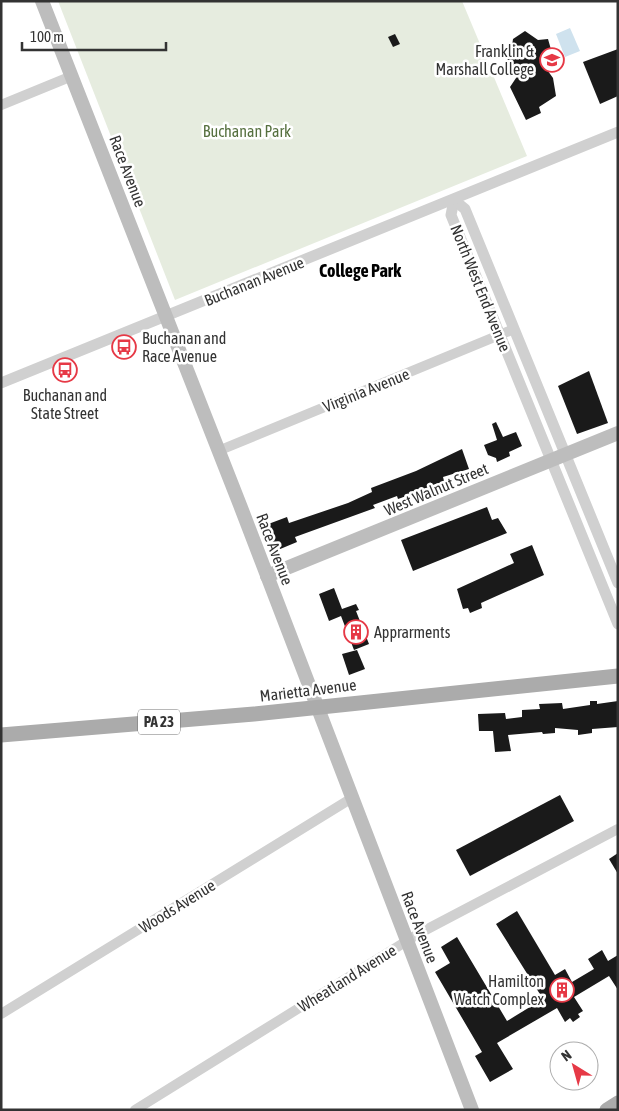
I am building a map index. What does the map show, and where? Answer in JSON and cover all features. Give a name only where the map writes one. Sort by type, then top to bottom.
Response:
[{"type":"main road","name":"Race Avenue","points":[[42,1],[267,576],[472,1110]]},
{"type":"main road","name":"West Walnut Street","points":[[267,576],[618,433]]},
{"type":"main road","name":"Marietta Avenue","points":[[1,735],[317,707],[618,676]]},
{"type":"main road","points":[[607,1110],[618,1103]]},
{"type":"street","points":[[1,105],[72,76]]},
{"type":"street","name":"Buchanan Avenue","points":[[1,384],[618,132]]},
{"type":"street","name":"North West End Avenue","points":[[618,583],[465,209],[454,200],[451,215],[618,624]]},
{"type":"street","name":"Virginia Avenue","points":[[218,451],[514,329]]},
{"type":"street","name":"Woods Avenue","points":[[1,1014],[352,798]]},
{"type":"street","name":"Wheatland Avenue","points":[[135,1110],[407,941],[618,829]]},
{"type":"green space","name":"Buchanan Park","points":[[58,1],[462,1],[527,156],[175,300]]},
{"type":"water","points":[[570,28],[580,51],[565,57],[556,34]]},
{"type":"building","points":[[525,31],[538,40],[548,39],[552,53],[543,59],[545,67],[553,78],[556,96],[539,107],[541,113],[526,120],[510,87],[520,72],[514,70],[513,65],[505,57],[512,46],[513,39]]},
{"type":"building","points":[[395,34],[400,44],[393,47],[388,37]]},
{"type":"building","points":[[618,49],[618,96],[600,104],[583,62]]},
{"type":"building","points":[[589,371],[608,423],[577,434],[558,386]]},
{"type":"building","points":[[496,422],[503,437],[516,432],[522,446],[509,452],[510,456],[497,462],[496,458],[488,455],[484,445],[497,440],[492,424]]},
{"type":"building","points":[[462,449],[469,469],[443,477],[444,481],[415,493],[398,499],[397,496],[373,505],[375,508],[295,537],[297,542],[273,552],[263,526],[287,517],[289,523],[348,503],[372,492],[371,488],[416,471]]},
{"type":"building","points":[[487,507],[492,520],[498,518],[507,533],[413,571],[401,540]]},
{"type":"building","points":[[532,545],[544,575],[481,603],[482,608],[470,613],[468,608],[463,609],[457,589],[514,563],[510,554]]},
{"type":"building","name":"Apprarments","points":[[334,588],[342,609],[356,604],[359,610],[356,611],[369,644],[354,650],[341,616],[329,621],[319,594]]},
{"type":"building","points":[[357,650],[365,669],[349,675],[342,654]]},
{"type":"building","points":[[590,701],[597,701],[597,704],[618,701],[618,727],[592,729],[592,733],[578,735],[578,730],[555,728],[555,733],[543,734],[542,732],[508,735],[511,751],[495,752],[493,731],[479,731],[478,714],[505,713],[506,719],[522,717],[522,710],[540,709],[539,704],[562,703],[563,709],[590,705]]},
{"type":"building","points":[[560,795],[574,821],[470,876],[456,850]]},
{"type":"building","points":[[618,853],[618,874],[609,859]]},
{"type":"building","name":"Hamilton Watch Complex","points":[[517,911],[555,975],[565,969],[572,982],[594,969],[588,959],[602,950],[608,961],[618,955],[618,990],[609,976],[574,997],[583,1011],[578,1014],[580,1017],[573,1022],[570,1018],[565,1022],[557,1008],[497,1043],[513,1069],[490,1082],[475,1056],[482,1052],[435,972],[450,963],[441,947],[457,937],[507,1021],[543,999],[496,924]]},
{"type":"place","name":"Franklin & Marshall College","points":[[552,60]]},
{"type":"place","name":"Buchanan and Race Avenue","points":[[124,347]]},
{"type":"place","name":"Buchanan and State Street","points":[[65,370]]},
{"type":"place","name":"Apprarments","points":[[356,632]]},
{"type":"place","name":"Hamilton Watch Complex","points":[[562,990]]},
{"type":"district","name":"College Park","points":[[360,271]]}]
